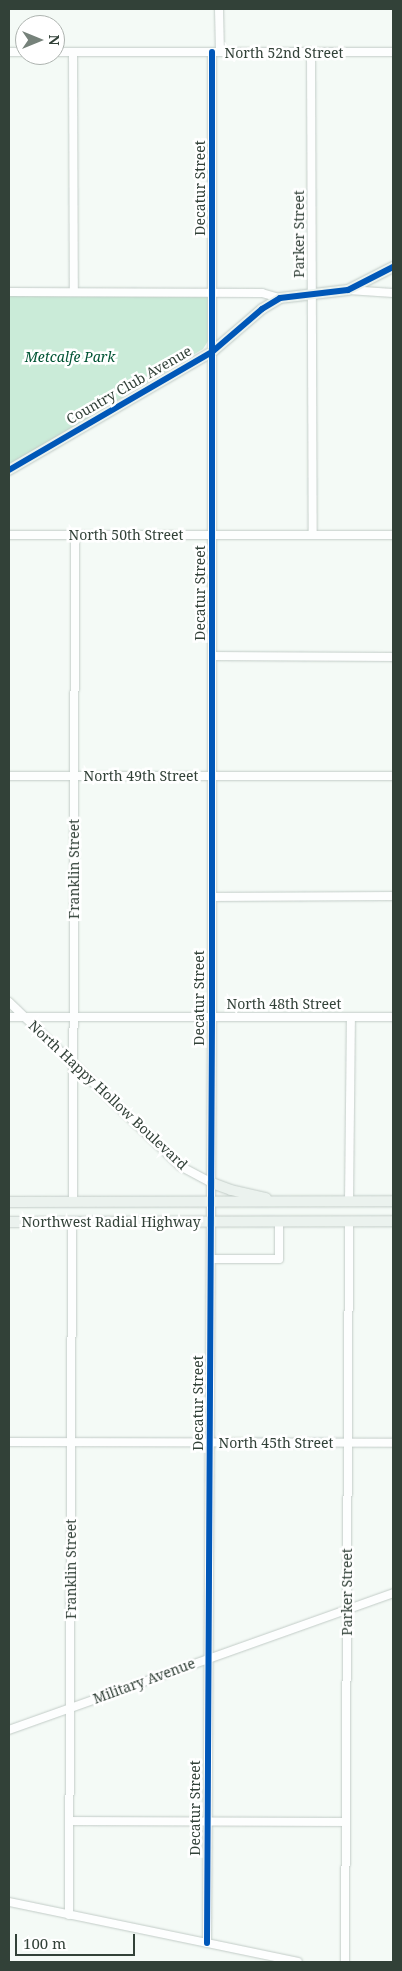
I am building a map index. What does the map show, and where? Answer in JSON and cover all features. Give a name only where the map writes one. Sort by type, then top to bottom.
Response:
[{"type":"main road","name":"Country Club Avenue","points":[[9,470],[212,352],[262,309],[280,298],[348,290],[393,267]]},
{"type":"main road","points":[[212,1183],[237,1192],[289,1202]]},
{"type":"main road","name":"Northwest Radial Highway","points":[[9,1202],[393,1201]]},
{"type":"main road","name":"Northwest Radial Highway","points":[[9,1222],[393,1222]]},
{"type":"street","name":"Decatur Street","points":[[207,1943],[212,1202],[212,293],[216,52],[219,9]]},
{"type":"street","name":"North 52nd Street","points":[[65,52],[393,52]]},
{"type":"street","points":[[73,52],[74,292]]},
{"type":"street","name":"Parker Street","points":[[311,53],[313,535]]},
{"type":"street","points":[[348,290],[393,293]]},
{"type":"street","points":[[9,292],[262,293],[280,298]]},
{"type":"street","name":"North 50th Street","points":[[9,535],[393,535]]},
{"type":"street","name":"Franklin Street","points":[[73,1202],[74,535]]},
{"type":"street","points":[[213,656],[393,657]]},
{"type":"street","name":"North 49th Street","points":[[9,776],[393,776]]},
{"type":"street","points":[[212,897],[393,896]]},
{"type":"street","name":"North Happy Hollow Boulevard","points":[[9,1002],[180,1166],[212,1183]]},
{"type":"street","name":"North 48th Street","points":[[9,1016],[393,1017]]},
{"type":"street","points":[[349,1202],[351,1017]]},
{"type":"street","name":"Franklin Street","points":[[69,1915],[72,1222]]},
{"type":"street","points":[[211,1259],[279,1259],[279,1222]]},
{"type":"street","name":"Parker Street","points":[[345,1962],[349,1222]]},
{"type":"street","name":"North 45th Street","points":[[9,1442],[393,1443]]},
{"type":"street","name":"Military Avenue","points":[[9,1730],[393,1593]]},
{"type":"street","points":[[69,1821],[207,1823],[346,1822]]},
{"type":"street","points":[[9,1902],[298,1962]]},
{"type":"green space","name":"Metcalfe Park","points":[[10,296],[209,297],[208,341],[203,349],[9,465]]},
{"type":"cycle path","points":[[207,1943],[212,1017],[212,52]]},
{"type":"cycle path","points":[[9,470],[212,352],[262,309],[280,298],[348,290],[393,267]]}]
